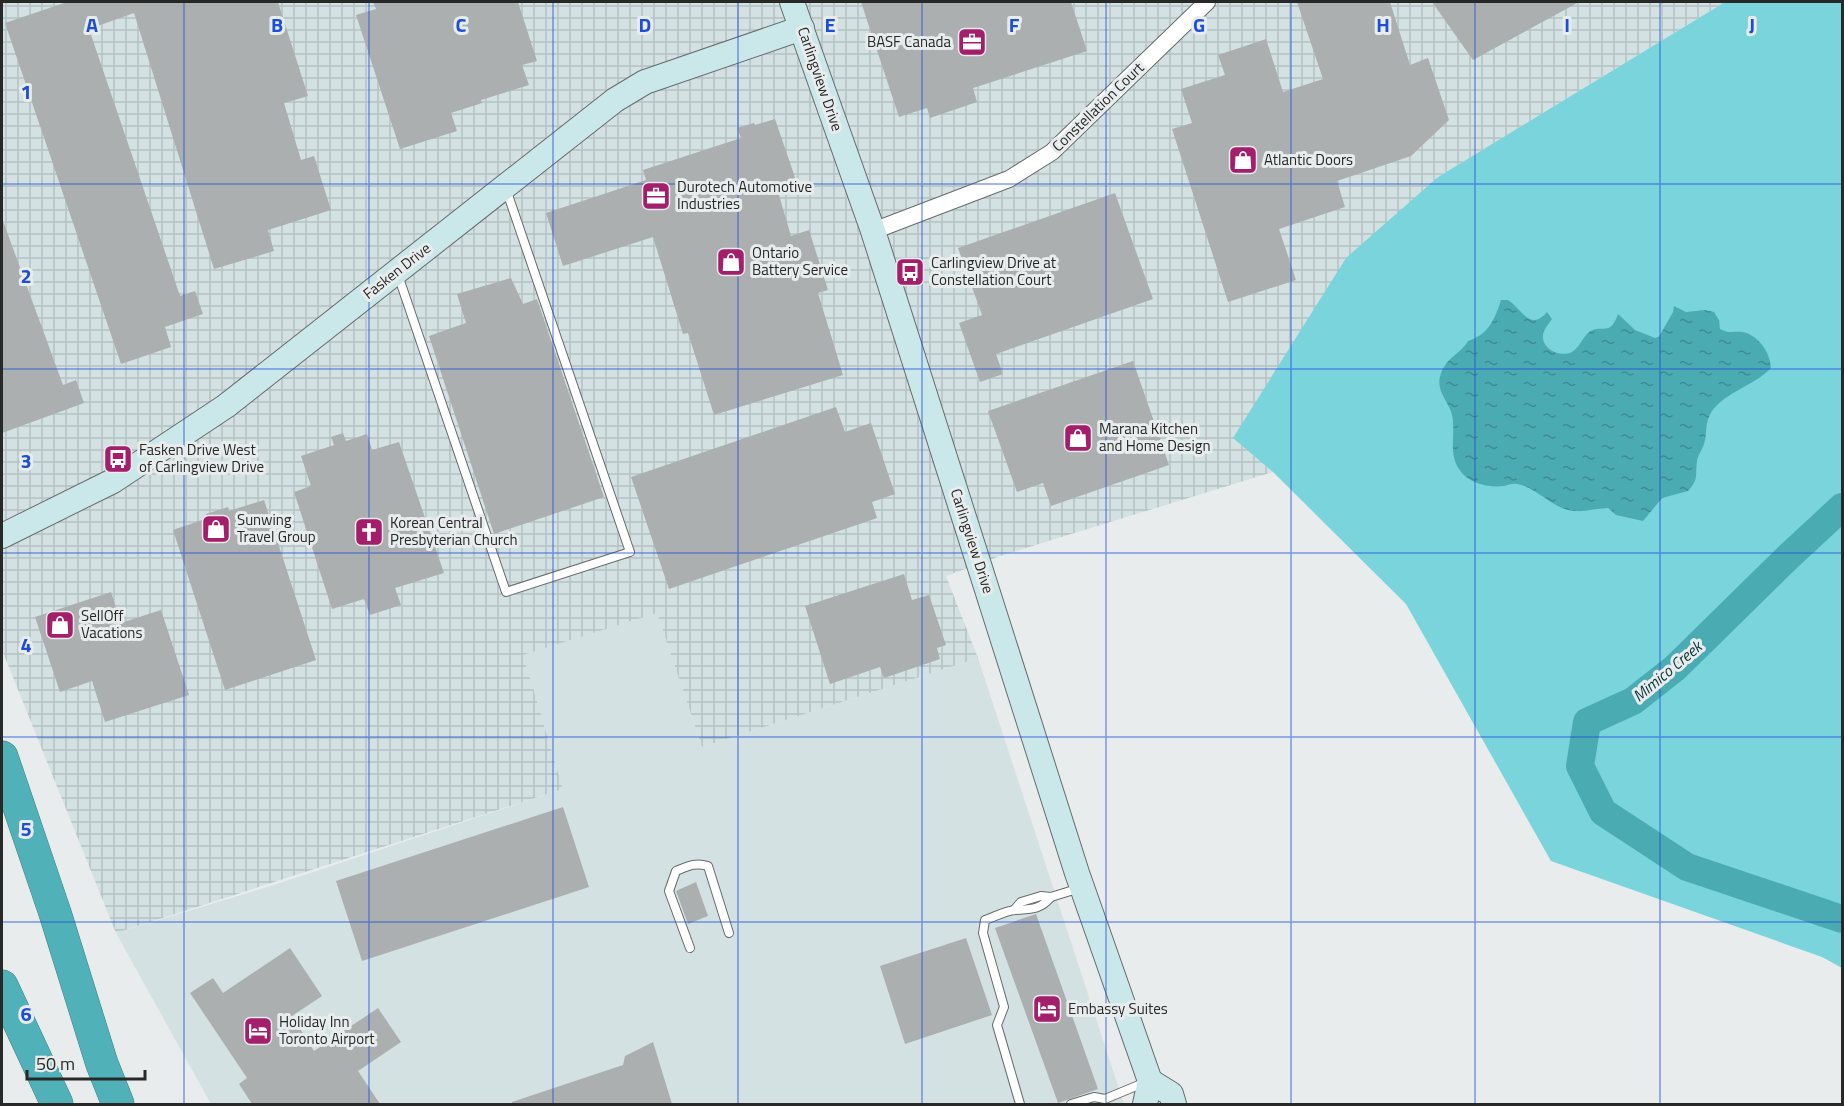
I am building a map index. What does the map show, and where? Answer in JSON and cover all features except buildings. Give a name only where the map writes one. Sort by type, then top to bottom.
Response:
[{"type":"highway","points":[[2,757],[55,913],[102,1064],[118,1104]]},
{"type":"highway","points":[[2,986],[57,1104]]},
{"type":"main road","name":"Carlingview Drive","points":[[792,2],[873,231],[1082,888],[1150,1081]]},
{"type":"main road","name":"Fasken Drive","points":[[2,536],[113,481],[226,406],[615,100],[645,82],[802,28]]},
{"type":"main road","points":[[1145,1104],[1150,1081],[1171,1094],[1174,1104]]},
{"type":"street","name":"Constellation Court","points":[[873,231],[1009,179],[1052,152],[1207,2]]},
{"type":"lane","points":[[396,271],[506,592],[630,552],[505,186]]},
{"type":"lane","points":[[690,948],[669,891],[676,871],[682,868],[699,864],[708,866],[729,933]]},
{"type":"lane","points":[[1020,1104],[997,1025],[1004,1007],[983,933],[985,920],[1014,910],[1021,902],[1041,896],[1051,897],[1082,888]]},
{"type":"lane","points":[[1071,1104],[1094,1097],[1104,1102],[1150,1081]]},
{"type":"shaded area","points":[[2,2],[1725,2],[1438,177],[1233,437],[1273,472],[1003,555],[946,576],[978,658],[702,747],[657,613],[523,655],[563,789],[116,933],[2,650]]},
{"type":"shaded area","points":[[1725,2],[1842,2],[1842,968],[1822,957],[1551,861],[1406,604],[1273,472],[1233,438],[1346,258],[1438,177]]},
{"type":"shaded area","points":[[657,613],[702,747],[978,658],[1124,1104],[211,1104],[116,933],[274,885],[563,789],[522,655]]},
{"type":"water","points":[[1501,300],[1508,300],[1531,319],[1541,318],[1547,312],[1552,319],[1544,331],[1546,346],[1554,352],[1565,354],[1576,349],[1589,332],[1612,326],[1618,314],[1635,330],[1655,338],[1660,335],[1674,306],[1686,312],[1705,310],[1714,312],[1719,320],[1720,329],[1723,331],[1743,332],[1759,341],[1766,351],[1771,368],[1756,380],[1728,396],[1714,409],[1708,420],[1695,480],[1688,491],[1662,498],[1643,521],[1616,515],[1608,508],[1567,510],[1525,486],[1478,484],[1467,478],[1456,463],[1453,450],[1452,415],[1441,392],[1440,377],[1445,365],[1468,341],[1481,335],[1490,325]]},
{"type":"waterway","name":"Mimico Creek","points":[[1842,507],[1675,668],[1633,701],[1587,722],[1580,766],[1603,812],[1687,867],[1842,919]]},
{"type":"place","name":"BASF Canada","points":[[972,42]]},
{"type":"place","name":"Atlantic Doors","points":[[1243,160]]},
{"type":"place","name":"Durotech Automotive Industries","points":[[656,196]]},
{"type":"place","name":"Ontario Battery Service","points":[[731,262]]},
{"type":"place","name":"Carlingview Drive at Constellation Court","points":[[910,272]]},
{"type":"place","name":"Marana Kitchen and Home Design","points":[[1078,438]]},
{"type":"place","name":"Fasken Drive West of Carlingview Drive","points":[[118,459]]},
{"type":"place","name":"Sunwing Travel Group","points":[[216,529]]},
{"type":"place","name":"Korean Central Presbyterian Church","points":[[369,532]]},
{"type":"place","name":"SellOff Vacations","points":[[60,625]]},
{"type":"place","name":"Embassy Suites","points":[[1047,1009]]},
{"type":"place","name":"Holiday Inn Toronto Airport","points":[[258,1031]]}]
